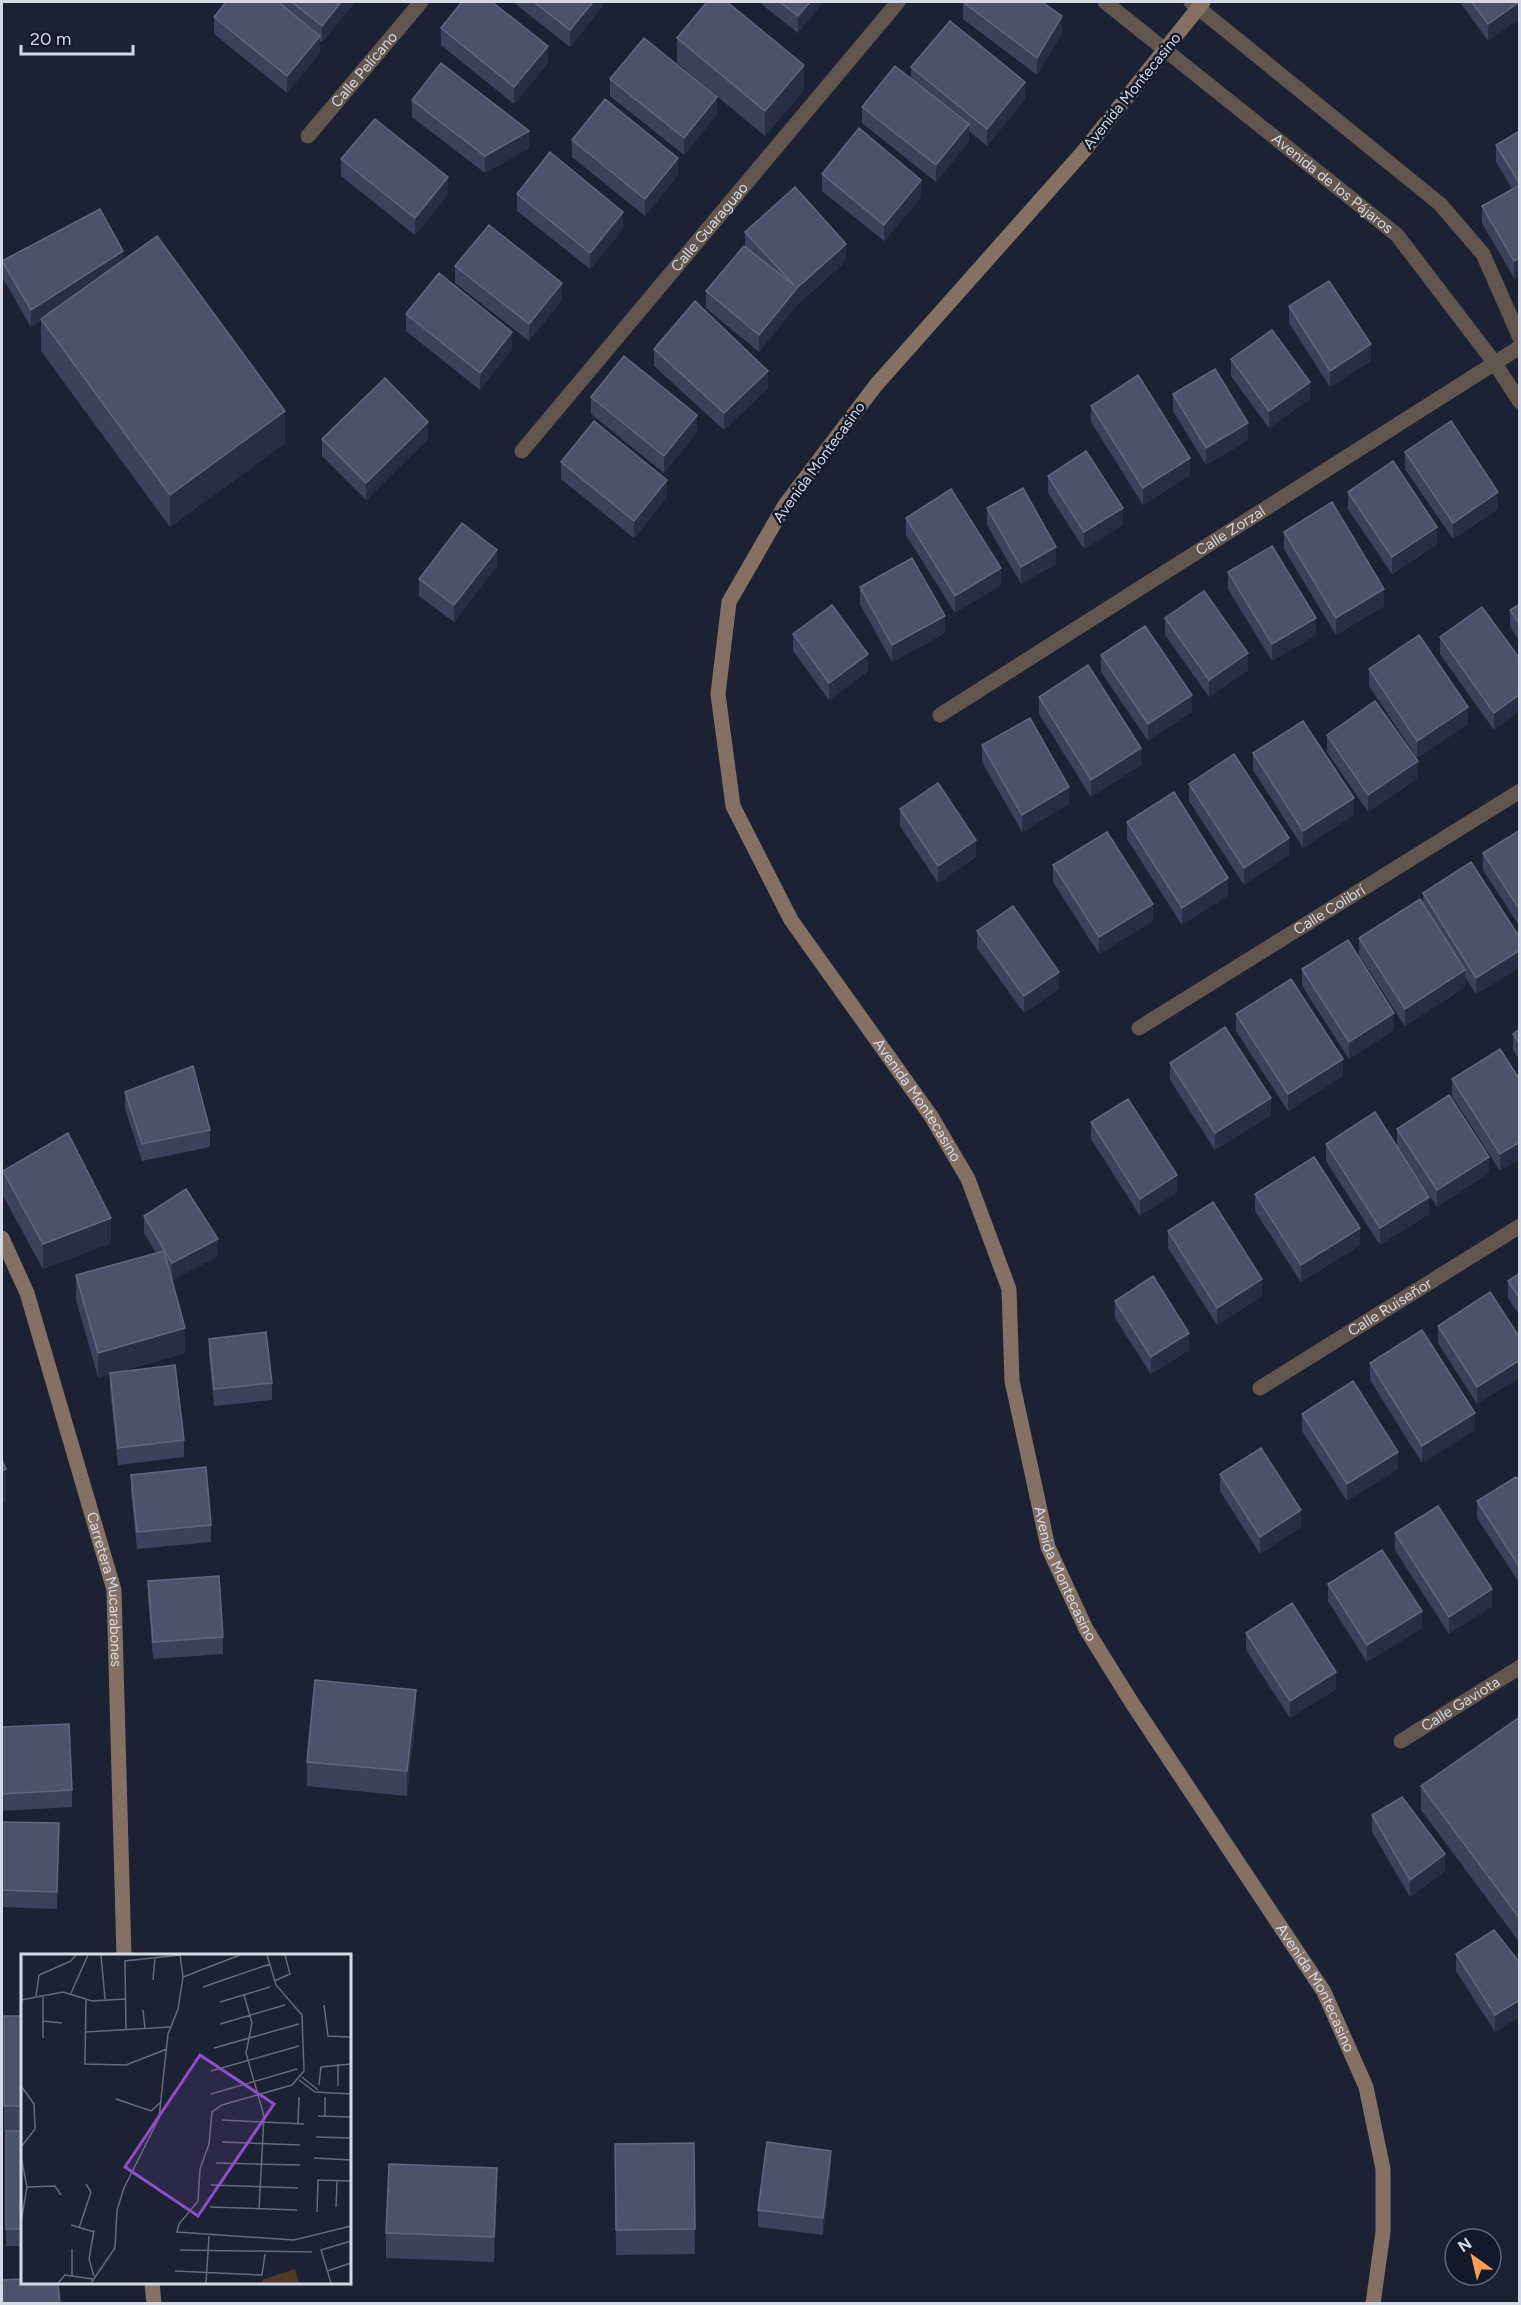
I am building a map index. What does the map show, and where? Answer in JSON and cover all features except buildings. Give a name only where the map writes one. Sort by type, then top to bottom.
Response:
[{"type":"street","name":"Calle Pelícano","points":[[308,136],[421,2]]},
{"type":"street","name":"Calle Guaraguao","points":[[522,451],[898,2]]},
{"type":"street","name":"Avenida de los Pájaros","points":[[1105,2],[1397,235],[1494,362],[1520,402]]},
{"type":"street","name":"Avenida Montecasino","points":[[1198,3],[1165,51],[1083,152],[876,385],[785,505],[729,602],[717,694],[733,806],[791,920],[931,1116],[968,1179],[1009,1289],[1012,1382],[1048,1547],[1081,1618],[1132,1703],[1324,1992],[1366,2087],[1383,2169],[1383,2232],[1373,2304]]},
{"type":"street","points":[[1198,3],[1440,204],[1483,254],[1520,338]]},
{"type":"street","name":"Calle Zorzal","points":[[940,715],[1520,347]]},
{"type":"street","name":"Calle Colibrí","points":[[1139,1028],[1520,791]]},
{"type":"street","name":"Calle Ruiseñor","points":[[1260,1388],[1520,1226]]},
{"type":"street","name":"Carretera Mucarabones","points":[[2,1238],[27,1293],[114,1590],[124,1954]]},
{"type":"street","name":"Calle Gaviota","points":[[1401,1741],[1520,1667]]},
{"type":"street","points":[[152,2284],[154,2304]]}]
